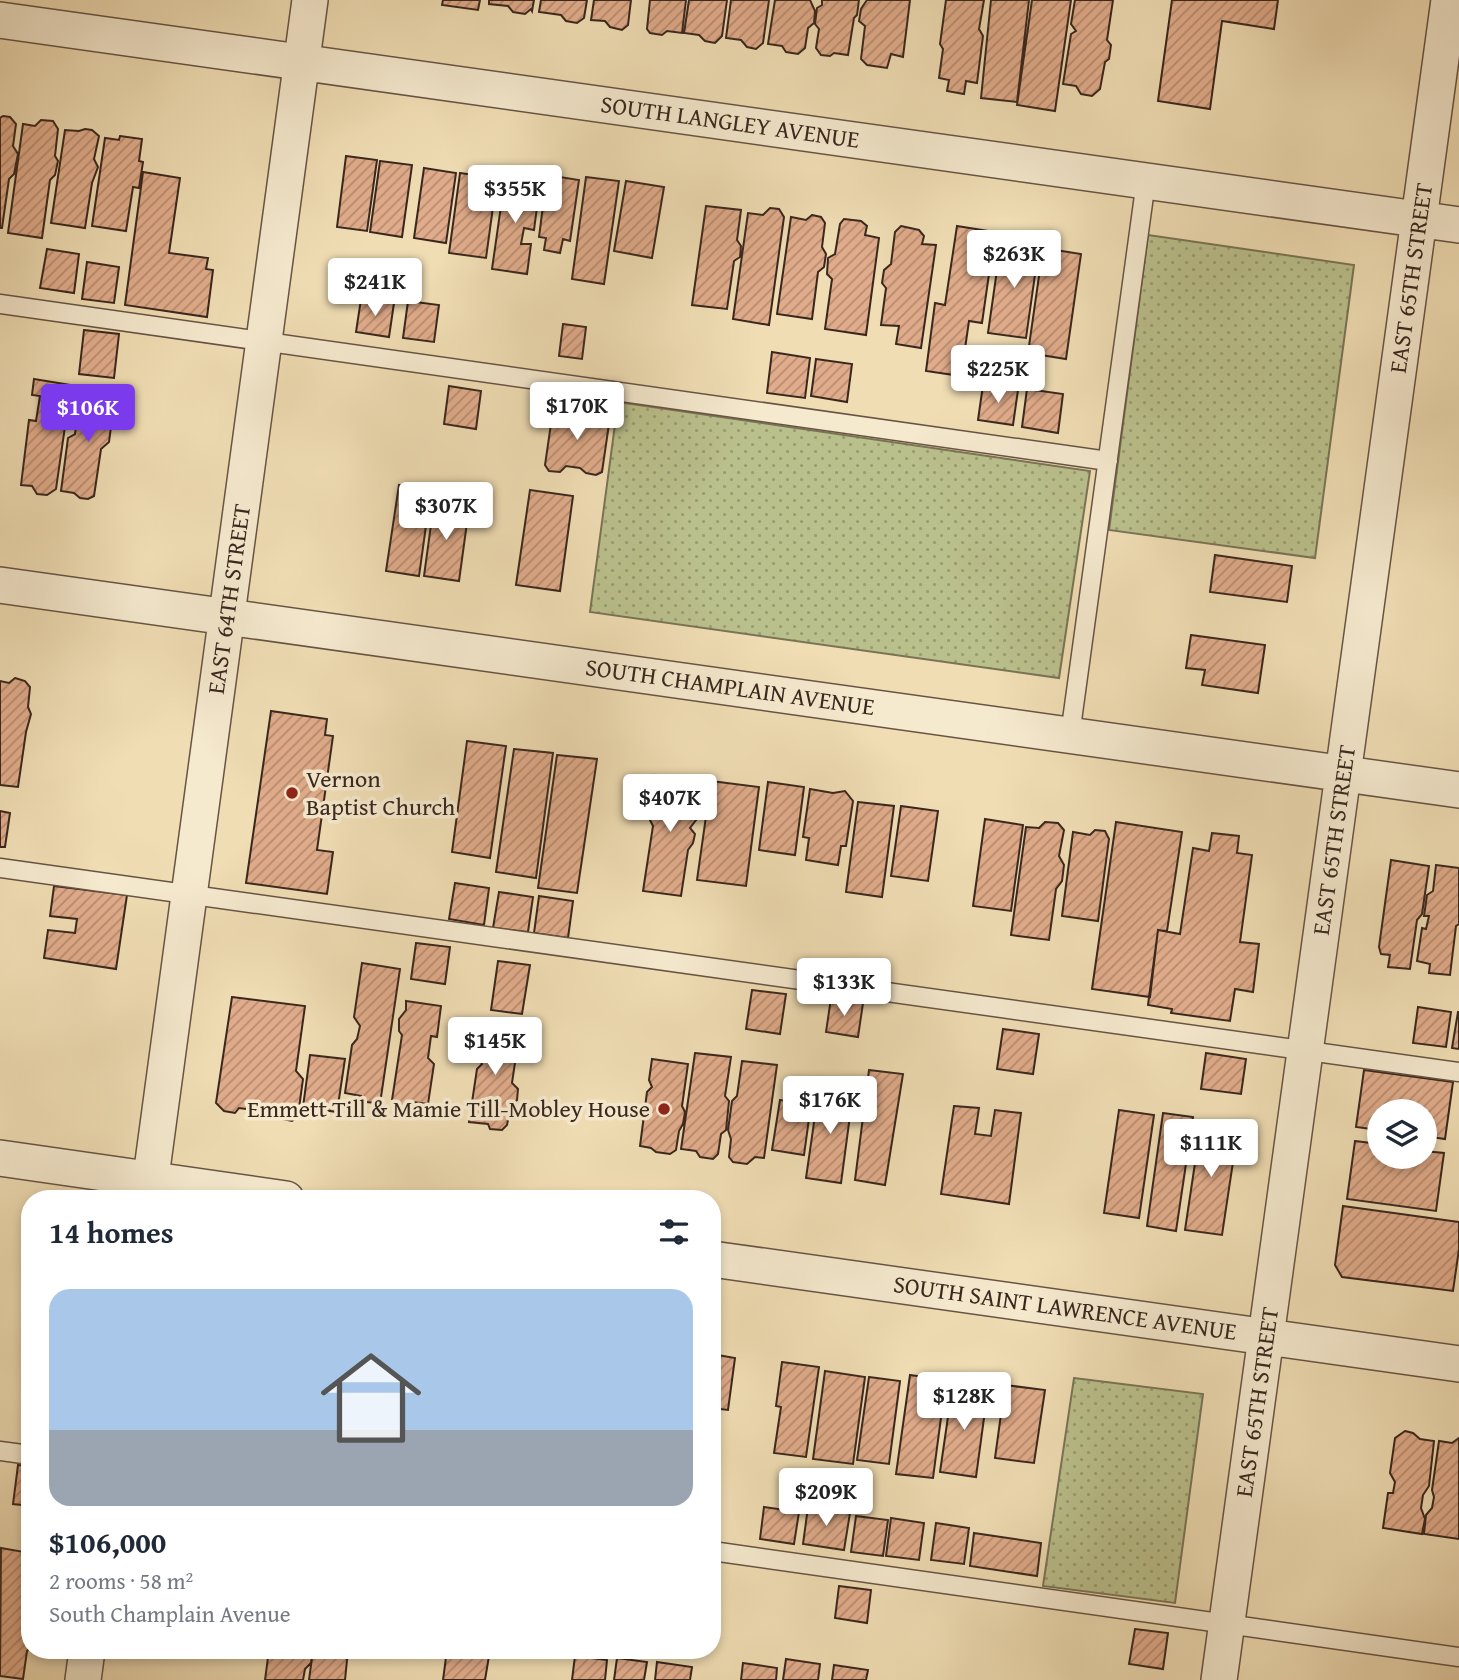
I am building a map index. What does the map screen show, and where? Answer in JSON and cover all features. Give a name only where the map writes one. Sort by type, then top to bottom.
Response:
[{"type":"street","name":"EAST 64TH STREET","points":[[149,1189],[310,0]]},
{"type":"street","name":"EAST 65TH STREET","points":[[1219,1680],[1449,0]]},
{"type":"street","name":"SOUTH LANGLEY AVENUE","points":[[0,20],[1459,225]]},
{"type":"street","name":"SOUTH CHAMPLAIN AVENUE","points":[[0,585],[1459,790]]},
{"type":"street","points":[[0,1158],[149,1189]]},
{"type":"street","name":"SOUTH SAINT LAWRENCE AVENUE","points":[[721,1260],[1459,1364]]},
{"type":"street","points":[[83,1680],[85,1659]]},
{"type":"lane","points":[[1070,735],[1146,181]]},
{"type":"lane","points":[[0,304],[1108,461]]},
{"type":"lane","points":[[0,868],[1459,1072]]},
{"type":"lane","points":[[0,1451],[21,1454]]},
{"type":"lane","points":[[721,1552],[1459,1657]]},
{"type":"green space","points":[[1148,235],[1354,265],[1315,558],[1109,530]]},
{"type":"green space","points":[[618,402],[1090,471],[1059,678],[590,612]]},
{"type":"green space","points":[[1074,1378],[1203,1394],[1175,1603],[1043,1586]]},
{"type":"building","points":[[443,0],[480,0],[478,10],[442,5]]},
{"type":"building","points":[[489,0],[534,0],[532,11],[531,9],[525,14],[513,12],[508,6],[489,4]]},
{"type":"building","points":[[541,0],[587,0],[584,18],[577,23],[566,21],[561,15],[539,12]]},
{"type":"building","points":[[594,0],[631,0],[628,25],[622,30],[610,27],[605,21],[591,20]]},
{"type":"building","points":[[650,0],[686,0],[682,33],[650,33],[647,29]]},
{"type":"building","points":[[689,0],[727,0],[722,36],[715,43],[705,41],[699,35],[684,33]]},
{"type":"building","points":[[731,0],[769,0],[763,43],[756,49],[747,47],[741,40],[726,38]]},
{"type":"building","points":[[775,0],[810,0],[815,11],[814,23],[808,28],[805,48],[798,54],[786,52],[782,46],[768,44]]},
{"type":"building","points":[[822,0],[859,0],[848,55],[821,55],[816,48],[819,29],[815,24],[817,8],[822,5]]},
{"type":"building","points":[[867,0],[910,0],[903,57],[891,54],[887,68],[867,65],[861,59],[865,26],[859,21],[861,9]]},
{"type":"building","points":[[946,0],[984,0],[979,29],[983,36],[977,83],[966,81],[964,94],[947,91],[949,80],[939,78]]},
{"type":"building","points":[[991,0],[1029,0],[1017,102],[981,98]]},
{"type":"building","points":[[1032,0],[1071,0],[1055,111],[1017,105]]},
{"type":"building","points":[[1075,0],[1113,0],[1107,40],[1111,45],[1109,59],[1105,62],[1100,89],[1092,96],[1081,94],[1076,86],[1063,84],[1071,34],[1076,31],[1071,24]]},
{"type":"building","points":[[1172,0],[1278,0],[1274,29],[1222,21],[1210,109],[1158,101]]},
{"type":"building","points":[[10,117],[16,124],[13,146],[18,154],[14,174],[9,179],[0,228],[0,118]]},
{"type":"building","points":[[41,120],[53,121],[58,129],[55,156],[58,161],[55,175],[50,180],[42,238],[8,233],[23,124],[35,126]]},
{"type":"building","points":[[65,130],[92,130],[99,136],[94,159],[98,167],[92,183],[85,228],[51,223]]},
{"type":"building","points":[[120,136],[142,139],[139,161],[143,162],[139,188],[133,187],[126,231],[92,226],[105,138],[119,140]]},
{"type":"building","points":[[346,156],[377,160],[367,231],[337,227]]},
{"type":"building","points":[[380,161],[412,165],[402,237],[370,232]]},
{"type":"building","points":[[424,168],[456,173],[446,243],[414,238]]},
{"type":"building","points":[[143,172],[180,178],[169,253],[208,258],[206,269],[213,270],[207,317],[125,305]]},
{"type":"building","points":[[460,173],[497,178],[486,258],[449,253]]},
{"type":"building","points":[[510,174],[521,176],[525,182],[540,184],[534,230],[524,228],[521,244],[531,244],[527,274],[492,269],[505,178]]},
{"type":"building","points":[[547,175],[579,180],[570,241],[563,239],[560,253],[544,250],[546,238],[539,237]]},
{"type":"building","points":[[586,177],[619,181],[604,284],[572,279]]},
{"type":"building","points":[[626,181],[664,187],[652,258],[614,251]]},
{"type":"building","points":[[706,206],[741,210],[737,240],[741,246],[740,257],[734,261],[727,309],[692,305]]},
{"type":"building","points":[[770,208],[779,209],[784,217],[769,325],[733,319],[748,213],[763,215]]},
{"type":"building","points":[[812,215],[821,217],[825,223],[822,247],[826,254],[824,267],[818,272],[812,319],[777,314],[791,217],[806,220]]},
{"type":"building","points":[[844,219],[861,221],[867,226],[865,235],[879,238],[866,335],[825,329],[832,279],[827,274],[828,258],[835,254],[840,224]]},
{"type":"building","points":[[901,226],[919,230],[924,236],[922,244],[936,245],[921,348],[896,344],[899,326],[881,325],[886,288],[882,283],[884,270],[891,264],[895,232]]},
{"type":"building","points":[[957,226],[995,232],[982,323],[969,321],[961,376],[926,371],[935,303],[945,305]]},
{"type":"building","points":[[1001,242],[1039,247],[1026,338],[988,333]]},
{"type":"building","points":[[1043,248],[1081,254],[1066,359],[1028,353]]},
{"type":"building","points":[[47,249],[79,254],[74,293],[40,288]]},
{"type":"building","points":[[87,262],[119,267],[114,303],[82,299]]},
{"type":"building","points":[[361,299],[394,303],[389,337],[356,332]]},
{"type":"building","points":[[408,301],[439,305],[434,342],[403,338]]},
{"type":"building","points":[[563,324],[586,327],[582,359],[559,356]]},
{"type":"building","points":[[84,330],[119,334],[114,378],[79,374]]},
{"type":"building","points":[[772,352],[810,358],[805,398],[767,393]]},
{"type":"building","points":[[816,359],[852,364],[847,402],[811,396]]},
{"type":"building","points":[[34,379],[71,385],[56,489],[47,495],[37,494],[32,486],[21,485],[29,420],[36,421],[40,396],[32,395]]},
{"type":"building","points":[[983,385],[1018,390],[1013,425],[978,420]]},
{"type":"building","points":[[449,386],[481,391],[476,429],[444,424]]},
{"type":"building","points":[[1027,389],[1063,394],[1058,433],[1022,427]]},
{"type":"building","points":[[81,392],[115,397],[109,442],[101,449],[94,496],[88,499],[61,491],[68,438],[75,434]]},
{"type":"building","points":[[553,410],[610,417],[602,472],[596,475],[586,473],[580,468],[566,466],[560,472],[549,471],[545,465]]},
{"type":"building","points":[[399,485],[431,490],[419,576],[386,571]]},
{"type":"building","points":[[530,490],[573,496],[560,591],[516,585]]},
{"type":"building","points":[[434,503],[469,508],[459,581],[424,576]]},
{"type":"building","points":[[1215,555],[1292,566],[1287,602],[1210,592]]},
{"type":"building","points":[[1191,635],[1265,645],[1258,693],[1202,685],[1205,670],[1186,668]]},
{"type":"building","points":[[15,678],[25,681],[30,687],[28,707],[31,714],[18,787],[0,785],[0,681],[9,683]]},
{"type":"building","name":"Vernon Baptist Church","points":[[271,711],[327,719],[325,735],[333,736],[317,850],[333,852],[327,894],[246,883]]},
{"type":"building","points":[[467,741],[506,746],[490,858],[452,852]]},
{"type":"building","points":[[514,749],[553,753],[536,878],[496,872]]},
{"type":"building","points":[[557,755],[597,759],[577,893],[538,888]]},
{"type":"building","points":[[655,775],[696,781],[693,804],[698,810],[696,820],[690,828],[695,834],[688,850],[681,896],[643,891],[653,826],[649,818]]},
{"type":"building","points":[[711,781],[759,787],[746,886],[697,880]]},
{"type":"building","points":[[768,782],[804,787],[795,855],[759,850]]},
{"type":"building","points":[[810,789],[833,793],[845,791],[853,801],[846,846],[841,846],[838,865],[806,860],[809,838],[803,837]]},
{"type":"building","points":[[858,802],[894,806],[882,897],[846,892]]},
{"type":"building","points":[[901,806],[938,811],[928,881],[891,876]]},
{"type":"building","points":[[0,811],[10,813],[5,847],[0,847]]},
{"type":"building","points":[[985,819],[1023,825],[1011,911],[973,906]]},
{"type":"building","points":[[1045,822],[1058,823],[1064,830],[1059,856],[1064,865],[1062,881],[1056,889],[1049,940],[1011,935],[1026,827],[1039,828]]},
{"type":"building","points":[[1116,822],[1182,832],[1167,931],[1158,930],[1150,997],[1092,989]]},
{"type":"building","points":[[1095,830],[1105,831],[1109,839],[1098,921],[1062,916],[1073,832],[1090,835]]},
{"type":"building","points":[[1212,833],[1239,836],[1237,853],[1252,855],[1240,942],[1259,944],[1253,992],[1235,989],[1230,1021],[1171,1013],[1172,1009],[1148,1005],[1158,930],[1180,934],[1193,848],[1209,851]]},
{"type":"building","points":[[1391,860],[1429,866],[1410,969],[1388,967],[1390,955],[1381,954],[1379,947]]},
{"type":"building","points":[[1436,865],[1459,868],[1459,924],[1456,926],[1450,975],[1429,973],[1430,964],[1417,961],[1422,928],[1426,929],[1429,916],[1424,916],[1427,895],[1433,891]]},
{"type":"building","points":[[455,883],[489,888],[484,925],[449,919]]},
{"type":"building","points":[[54,886],[127,895],[116,969],[44,958],[48,930],[75,933],[77,919],[50,916]]},
{"type":"building","points":[[499,892],[533,897],[528,932],[493,928]]},
{"type":"building","points":[[539,896],[573,901],[568,938],[534,933]]},
{"type":"building","points":[[416,943],[450,947],[445,984],[411,979]]},
{"type":"building","points":[[498,961],[530,965],[522,1014],[491,1010]]},
{"type":"building","points":[[362,963],[400,969],[381,1097],[376,1103],[366,1102],[361,1096],[345,1093],[352,1045],[357,1039],[360,1026],[354,1017]]},
{"type":"building","points":[[752,990],[786,994],[780,1034],[746,1029]]},
{"type":"building","points":[[232,997],[305,1006],[296,1071],[303,1079],[298,1116],[292,1121],[283,1119],[277,1113],[239,1108],[235,1113],[224,1111],[216,1103]]},
{"type":"building","points":[[831,998],[863,1003],[858,1037],[826,1032]]},
{"type":"building","points":[[406,1001],[441,1006],[437,1037],[431,1036],[428,1058],[434,1064],[428,1104],[413,1102],[407,1109],[396,1106],[392,1100],[402,1035],[399,1031],[399,1019],[406,1010]]},
{"type":"building","points":[[1418,1007],[1451,1012],[1446,1047],[1413,1043]]},
{"type":"building","points":[[1459,1012],[1459,1049],[1452,1048]]},
{"type":"building","points":[[483,1023],[520,1029],[512,1083],[518,1089],[517,1100],[511,1105],[507,1125],[502,1130],[490,1129],[488,1124],[469,1122],[477,1069],[482,1064],[478,1057]]},
{"type":"building","points":[[1003,1029],[1039,1034],[1033,1074],[997,1069]]},
{"type":"building","points":[[695,1053],[731,1057],[725,1096],[729,1101],[726,1130],[721,1134],[718,1154],[713,1159],[700,1157],[696,1151],[681,1149]]},
{"type":"building","points":[[1206,1053],[1246,1059],[1241,1094],[1201,1089]]},
{"type":"building","points":[[310,1055],[345,1059],[337,1112],[303,1107]]},
{"type":"building","name":"Emmett Till & Mamie Till-Mobley House","points":[[652,1059],[688,1064],[682,1106],[685,1112],[683,1124],[676,1150],[670,1154],[640,1146],[647,1092],[652,1087],[649,1080]]},
{"type":"building","points":[[742,1061],[777,1065],[764,1158],[755,1157],[747,1164],[733,1162],[729,1157],[731,1139],[728,1130]]},
{"type":"building","points":[[869,1070],[903,1074],[885,1185],[855,1180]]},
{"type":"building","points":[[1364,1070],[1453,1082],[1445,1139],[1437,1138],[1437,1099],[1367,1099],[1367,1128],[1356,1127]]},
{"type":"building","points":[[819,1088],[853,1093],[841,1183],[806,1178]]},
{"type":"building","points":[[780,1100],[811,1104],[804,1155],[772,1150]]},
{"type":"building","points":[[954,1106],[979,1108],[975,1134],[991,1136],[995,1110],[1021,1113],[1009,1204],[941,1194]]},
{"type":"building","points":[[1119,1110],[1154,1115],[1139,1218],[1104,1213]]},
{"type":"building","points":[[1163,1113],[1193,1117],[1176,1231],[1147,1226]]},
{"type":"building","points":[[1201,1123],[1238,1129],[1222,1235],[1185,1230]]},
{"type":"building","points":[[1355,1141],[1367,1142],[1367,1169],[1437,1169],[1437,1152],[1444,1153],[1436,1211],[1347,1199]]},
{"type":"building","points":[[1343,1206],[1459,1222],[1459,1249],[1453,1291],[1342,1277],[1335,1265]]},
{"type":"building","points":[[721,1356],[735,1358],[728,1410],[721,1409]]},
{"type":"building","points":[[782,1362],[819,1367],[806,1457],[774,1453],[781,1407],[776,1406]]},
{"type":"building","points":[[825,1371],[865,1377],[853,1464],[813,1459]]},
{"type":"building","points":[[910,1375],[946,1380],[933,1478],[896,1474]]},
{"type":"building","points":[[869,1377],[900,1381],[889,1464],[857,1460]]},
{"type":"building","points":[[1005,1385],[1045,1390],[1034,1463],[995,1458]]},
{"type":"building","points":[[974,1386],[983,1388],[987,1396],[976,1477],[940,1472],[952,1389],[967,1391]]},
{"type":"building","points":[[1405,1431],[1420,1439],[1434,1441],[1429,1486],[1423,1495],[1421,1508],[1425,1519],[1422,1534],[1383,1528],[1388,1493],[1393,1493],[1395,1482],[1390,1473],[1395,1438]]},
{"type":"building","points":[[1459,1438],[1459,1539],[1424,1534],[1426,1515],[1432,1508],[1434,1497],[1432,1490],[1439,1441],[1452,1443]]},
{"type":"building","points":[[18,1465],[21,1465],[21,1505],[13,1504]]},
{"type":"building","points":[[764,1507],[799,1512],[794,1544],[760,1539]]},
{"type":"building","points":[[808,1507],[850,1513],[844,1550],[803,1544]]},
{"type":"building","points":[[856,1516],[888,1520],[883,1556],[851,1552]]},
{"type":"building","points":[[891,1518],[924,1523],[919,1560],[886,1556]]},
{"type":"building","points":[[936,1523],[969,1528],[964,1564],[931,1560]]},
{"type":"building","points":[[974,1533],[1041,1543],[1037,1576],[970,1566]]},
{"type":"building","points":[[1,1548],[21,1551],[21,1659],[26,1659],[23,1679],[0,1676]]},
{"type":"building","points":[[839,1586],[871,1590],[867,1623],[835,1618]]},
{"type":"building","points":[[1135,1629],[1168,1633],[1163,1669],[1129,1664]]},
{"type":"building","points":[[268,1659],[312,1659],[305,1669],[303,1680],[265,1680]]},
{"type":"building","points":[[312,1659],[347,1659],[345,1680],[309,1680]]},
{"type":"building","points":[[446,1659],[488,1659],[485,1680],[443,1680]]},
{"type":"building","points":[[575,1659],[607,1660],[605,1680],[572,1680]]},
{"type":"building","points":[[617,1659],[647,1662],[644,1680],[614,1680]]},
{"type":"building","points":[[786,1659],[820,1664],[818,1680],[783,1680]]},
{"type":"building","points":[[657,1662],[692,1667],[690,1680],[655,1680]]},
{"type":"building","points":[[743,1663],[777,1668],[776,1680],[741,1680]]},
{"type":"building","points":[[834,1665],[868,1670],[866,1680],[832,1680]]},
{"type":"place","name":"Vernon Baptist Church","points":[[292,793]]},
{"type":"place","name":"Emmett Till & Mamie Till-Mobley House","points":[[664,1109]]}]
